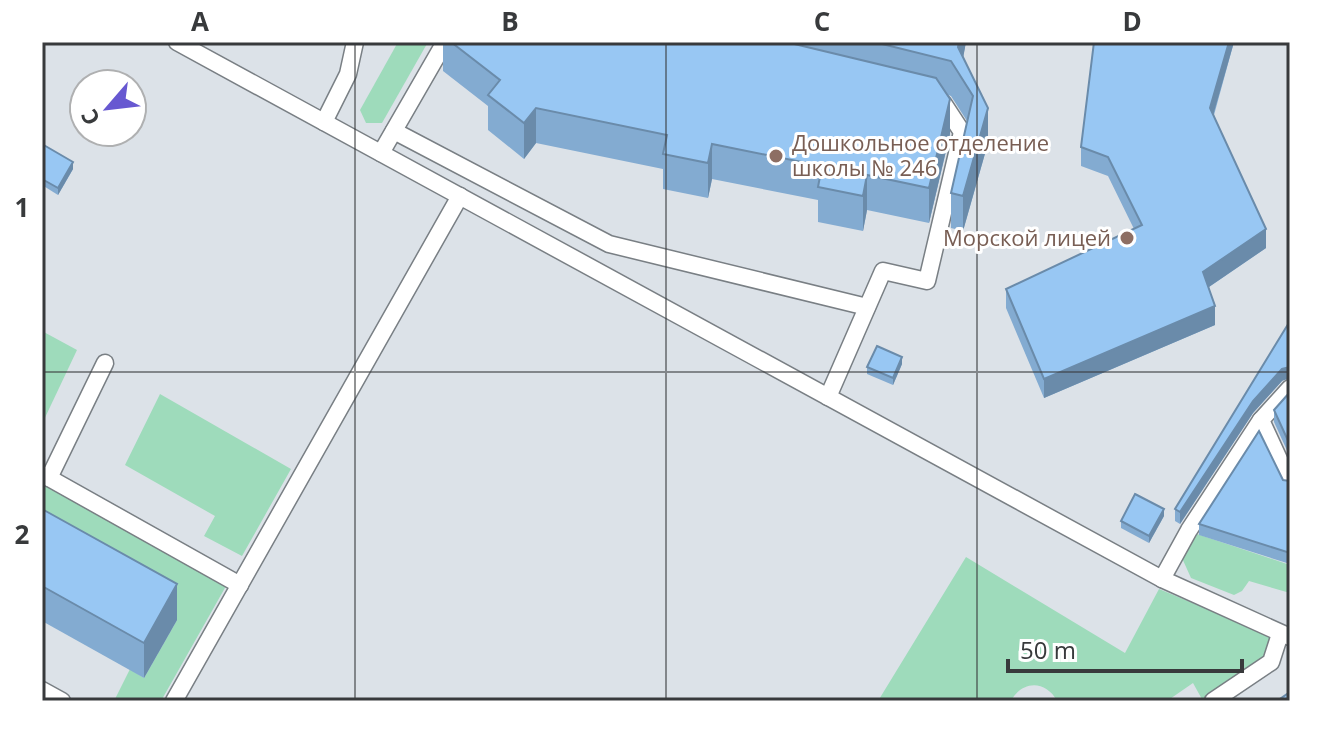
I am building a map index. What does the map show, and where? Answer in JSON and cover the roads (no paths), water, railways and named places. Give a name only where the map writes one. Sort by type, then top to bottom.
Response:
[{"type":"lane","points":[[177,42],[1162,579],[1285,635],[1271,662],[1213,701]]},
{"type":"lane","points":[[324,122],[348,74],[355,42]]},
{"type":"lane","points":[[381,153],[445,42]]},
{"type":"lane","points":[[828,397],[883,271],[927,281],[962,132],[943,103],[913,96]]},
{"type":"lane","points":[[394,131],[609,244],[867,307]]},
{"type":"lane","points":[[174,701],[460,196]]},
{"type":"lane","points":[[105,363],[46,476],[240,585]]},
{"type":"lane","points":[[1162,579],[1189,530],[1261,420],[1290,388]]},
{"type":"lane","points":[[1261,420],[1290,483]]},
{"type":"lane","points":[[42,690],[62,701]]},
{"type":"place","name":"Дошкольное отделение школы № 246","points":[[776,156]]},
{"type":"place","name":"Морской лицей","points":[[1127,238]]}]
